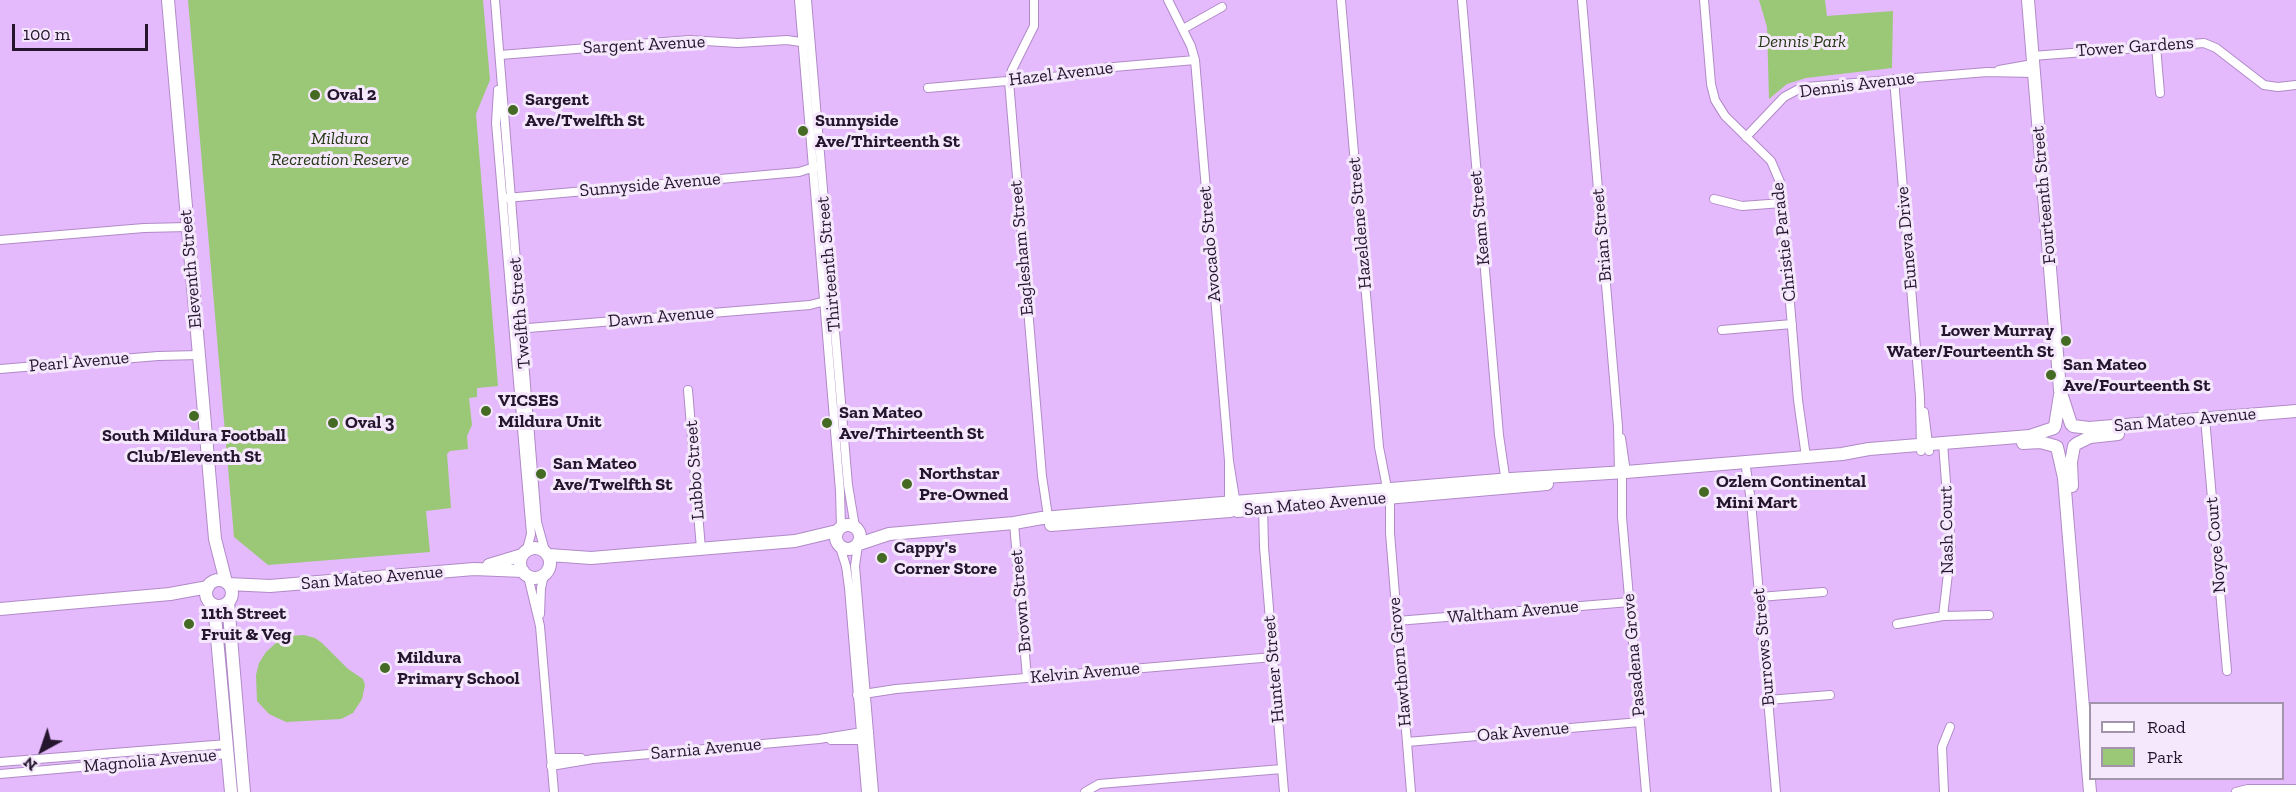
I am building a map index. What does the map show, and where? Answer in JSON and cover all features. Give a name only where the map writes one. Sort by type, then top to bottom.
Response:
[{"type":"street","name":"Eleventh Street","points":[[168,0],[215,539],[227,583]]},
{"type":"street","name":"Twelfth Street","points":[[495,0],[501,74],[496,110],[517,329],[531,538],[525,552]]},
{"type":"street","name":"Thirteenth Street","points":[[799,0],[806,38],[829,303],[850,506],[857,528]]},
{"type":"street","name":"Thirteenth Street","points":[[806,38],[807,0]]},
{"type":"street","name":"Eaglesham Street","points":[[1034,0],[1034,26],[1012,70],[1009,81],[1046,522]]},
{"type":"street","name":"Avocado Street","points":[[1167,0],[1183,28],[1194,60],[1233,507]]},
{"type":"street","name":"Hazeldene Street","points":[[1341,0],[1379,447],[1378,473],[1385,494]]},
{"type":"street","name":"Keam Street","points":[[1462,0],[1503,484]]},
{"type":"street","name":"Brian Street","points":[[1582,0],[1621,472]]},
{"type":"street","name":"Christie Parade","points":[[1704,0],[1712,92],[1719,108],[1775,168],[1780,182],[1803,457]]},
{"type":"street","name":"Fourteenth Street","points":[[2028,0],[2060,390],[2054,427]]},
{"type":"street","points":[[1183,28],[1222,7]]},
{"type":"street","name":"Sargent Avenue","points":[[500,55],[689,40],[738,43],[806,38]]},
{"type":"street","name":"Tower Gardens","points":[[2033,64],[2156,46],[2204,43],[2216,48],[2264,85],[2278,87],[2296,85]]},
{"type":"street","points":[[2156,46],[2160,93]]},
{"type":"street","name":"Hazel Avenue","points":[[928,88],[1082,74],[1102,68],[1194,60]]},
{"type":"street","name":"Dennis Avenue","points":[[1746,137],[1777,103],[1797,90],[1894,79],[1987,72],[2033,64]]},
{"type":"street","name":"Euneva Drive","points":[[1894,79],[1925,448]]},
{"type":"street","name":"Sunnyside Avenue","points":[[506,198],[817,171]]},
{"type":"street","points":[[1714,199],[1742,206],[1782,203]]},
{"type":"street","points":[[0,240],[187,224]]},
{"type":"street","name":"Thirteenth Street","points":[[829,303],[840,491],[839,529]]},
{"type":"street","name":"Dawn Avenue","points":[[517,329],[829,303]]},
{"type":"street","points":[[1722,330],[1792,324]]},
{"type":"street","name":"Twelfth Street","points":[[517,329],[537,522],[547,553]]},
{"type":"street","name":"Pearl Avenue","points":[[0,369],[199,352]]},
{"type":"street","name":"Lubbo Street","points":[[688,390],[701,549]]},
{"type":"street","name":"Fourteenth Street","points":[[2060,390],[2072,425]]},
{"type":"street","name":"San Mateo Avenue","points":[[2075,445],[2090,437],[2296,411]]},
{"type":"street","name":"San Mateo Avenue","points":[[2072,425],[2089,428],[2296,419]]},
{"type":"street","name":"Noyce Court","points":[[2205,422],[2227,671]]},
{"type":"street","points":[[2089,780],[2064,478],[2051,435],[2054,427],[2063,423],[2072,425],[2078,436],[2071,478],[2090,702]]},
{"type":"street","name":"San Mateo Avenue","points":[[858,544],[889,534],[1014,523],[1260,505],[1748,461],[1842,454],[1863,456],[2031,436],[2054,427]]},
{"type":"street","name":"San Mateo Avenue","points":[[1943,446],[2030,442],[2056,446]]},
{"type":"street","points":[[2056,446],[2064,450],[2075,445]]},
{"type":"street","name":"Nash Court","points":[[1943,446],[1951,548],[1943,616]]},
{"type":"street","name":"Burrows Street","points":[[1748,461],[1776,792]]},
{"type":"street","name":"Pasadena Grove","points":[[1621,472],[1622,517],[1646,792]]},
{"type":"street","name":"Hawthorn Grove","points":[[1385,494],[1411,792]]},
{"type":"street","name":"Hunter Street","points":[[1260,505],[1284,792]]},
{"type":"street","name":"Brown Street","points":[[1014,523],[1027,678]]},
{"type":"street","points":[[540,626],[526,574],[520,563],[525,552],[537,548],[547,553],[591,558],[795,541],[848,525],[857,528],[860,537],[855,566],[861,692]]},
{"type":"street","name":"San Mateo Avenue","points":[[857,528],[889,534]]},
{"type":"street","points":[[839,529],[836,539],[844,557],[849,588],[865,736],[874,792]]},
{"type":"street","name":"Eleventh Street","points":[[209,585],[215,539]]},
{"type":"street","points":[[795,541],[851,549],[858,544]]},
{"type":"street","name":"San Mateo Avenue","points":[[227,583],[270,586],[474,569],[509,560],[525,552]]},
{"type":"street","points":[[547,553],[546,572],[541,588],[540,626],[554,792]]},
{"type":"street","points":[[526,574],[536,578],[546,572],[591,558]]},
{"type":"street","name":"San Mateo Avenue","points":[[474,569],[526,574]]},
{"type":"street","points":[[0,609],[170,594],[209,585],[218,580],[227,583],[232,590],[230,600],[244,792]]},
{"type":"street","points":[[209,585],[206,593],[211,602],[231,792]]},
{"type":"street","name":"San Mateo Avenue","points":[[230,600],[270,586]]},
{"type":"street","points":[[1759,597],[1823,592]]},
{"type":"street","points":[[170,594],[222,606],[230,600]]},
{"type":"street","name":"Waltham Avenue","points":[[1397,621],[1630,602]]},
{"type":"street","points":[[1898,624],[1943,616],[1989,615]]},
{"type":"street","name":"Kelvin Avenue","points":[[861,692],[1273,657]]},
{"type":"street","points":[[1768,700],[1830,695]]},
{"type":"street","name":"Oak Avenue","points":[[1407,742],[1640,722]]},
{"type":"street","points":[[1944,792],[1942,747],[1950,727]]},
{"type":"street","points":[[865,736],[866,792]]},
{"type":"street","name":"Sarnia Avenue","points":[[551,762],[865,736]]},
{"type":"street","points":[[227,749],[241,747]]},
{"type":"street","points":[[171,748],[171,759]]},
{"type":"street","name":"Magnolia Avenue","points":[[0,762],[171,748],[227,749]]},
{"type":"street","name":"Magnolia Avenue","points":[[0,774],[171,759],[227,749]]},
{"type":"street","points":[[129,752],[130,763]]},
{"type":"street","points":[[89,755],[90,766]]},
{"type":"street","points":[[48,758],[49,770]]},
{"type":"street","points":[[21,760],[22,773]]},
{"type":"street","points":[[1085,792],[1099,784],[1282,769]]},
{"type":"street","points":[[2236,792],[2248,789],[2296,789]]},
{"type":"green space","name":"Mildura Recreation Reserve","points":[[188,0],[483,0],[490,80],[476,114],[498,386],[477,388],[477,397],[469,398],[472,425],[467,436],[468,449],[450,451],[447,454],[451,508],[426,511],[430,552],[268,565],[234,537]]},
{"type":"green space","name":"Dennis Park","points":[[1759,0],[1825,0],[1827,16],[1893,11],[1892,68],[1806,78],[1787,84],[1769,99],[1767,27]]},
{"type":"green space","points":[[304,635],[322,643],[348,669],[363,679],[365,685],[362,699],[353,713],[341,719],[286,722],[269,714],[257,701],[256,675],[259,663],[266,652],[276,643],[290,636]]},
{"type":"place","name":"Oval 2","points":[[315,95]]},
{"type":"place","name":"Sargent Ave/Twelfth St","points":[[513,110]]},
{"type":"place","name":"Sunnyside Ave/Thirteenth St","points":[[803,131]]},
{"type":"place","name":"Lower Murray Water/Fourteenth St","points":[[2066,341]]},
{"type":"place","name":"San Mateo Ave/Fourteenth St","points":[[2051,375]]},
{"type":"place","name":"VICSES Mildura Unit","points":[[486,411]]},
{"type":"place","name":"South Mildura Football Club/Eleventh St","points":[[194,416]]},
{"type":"place","name":"Oval 3","points":[[333,423]]},
{"type":"place","name":"San Mateo Ave/Thirteenth St","points":[[827,423]]},
{"type":"place","name":"San Mateo Ave/Twelfth St","points":[[541,474]]},
{"type":"place","name":"Northstar Pre-Owned","points":[[907,484]]},
{"type":"place","name":"Ozlem Continental Mini Mart","points":[[1704,492]]},
{"type":"place","name":"Cappy's Corner Store","points":[[882,558]]},
{"type":"place","name":"11th Street Fruit & Veg","points":[[189,624]]},
{"type":"place","name":"Mildura Primary School","points":[[385,668]]}]
